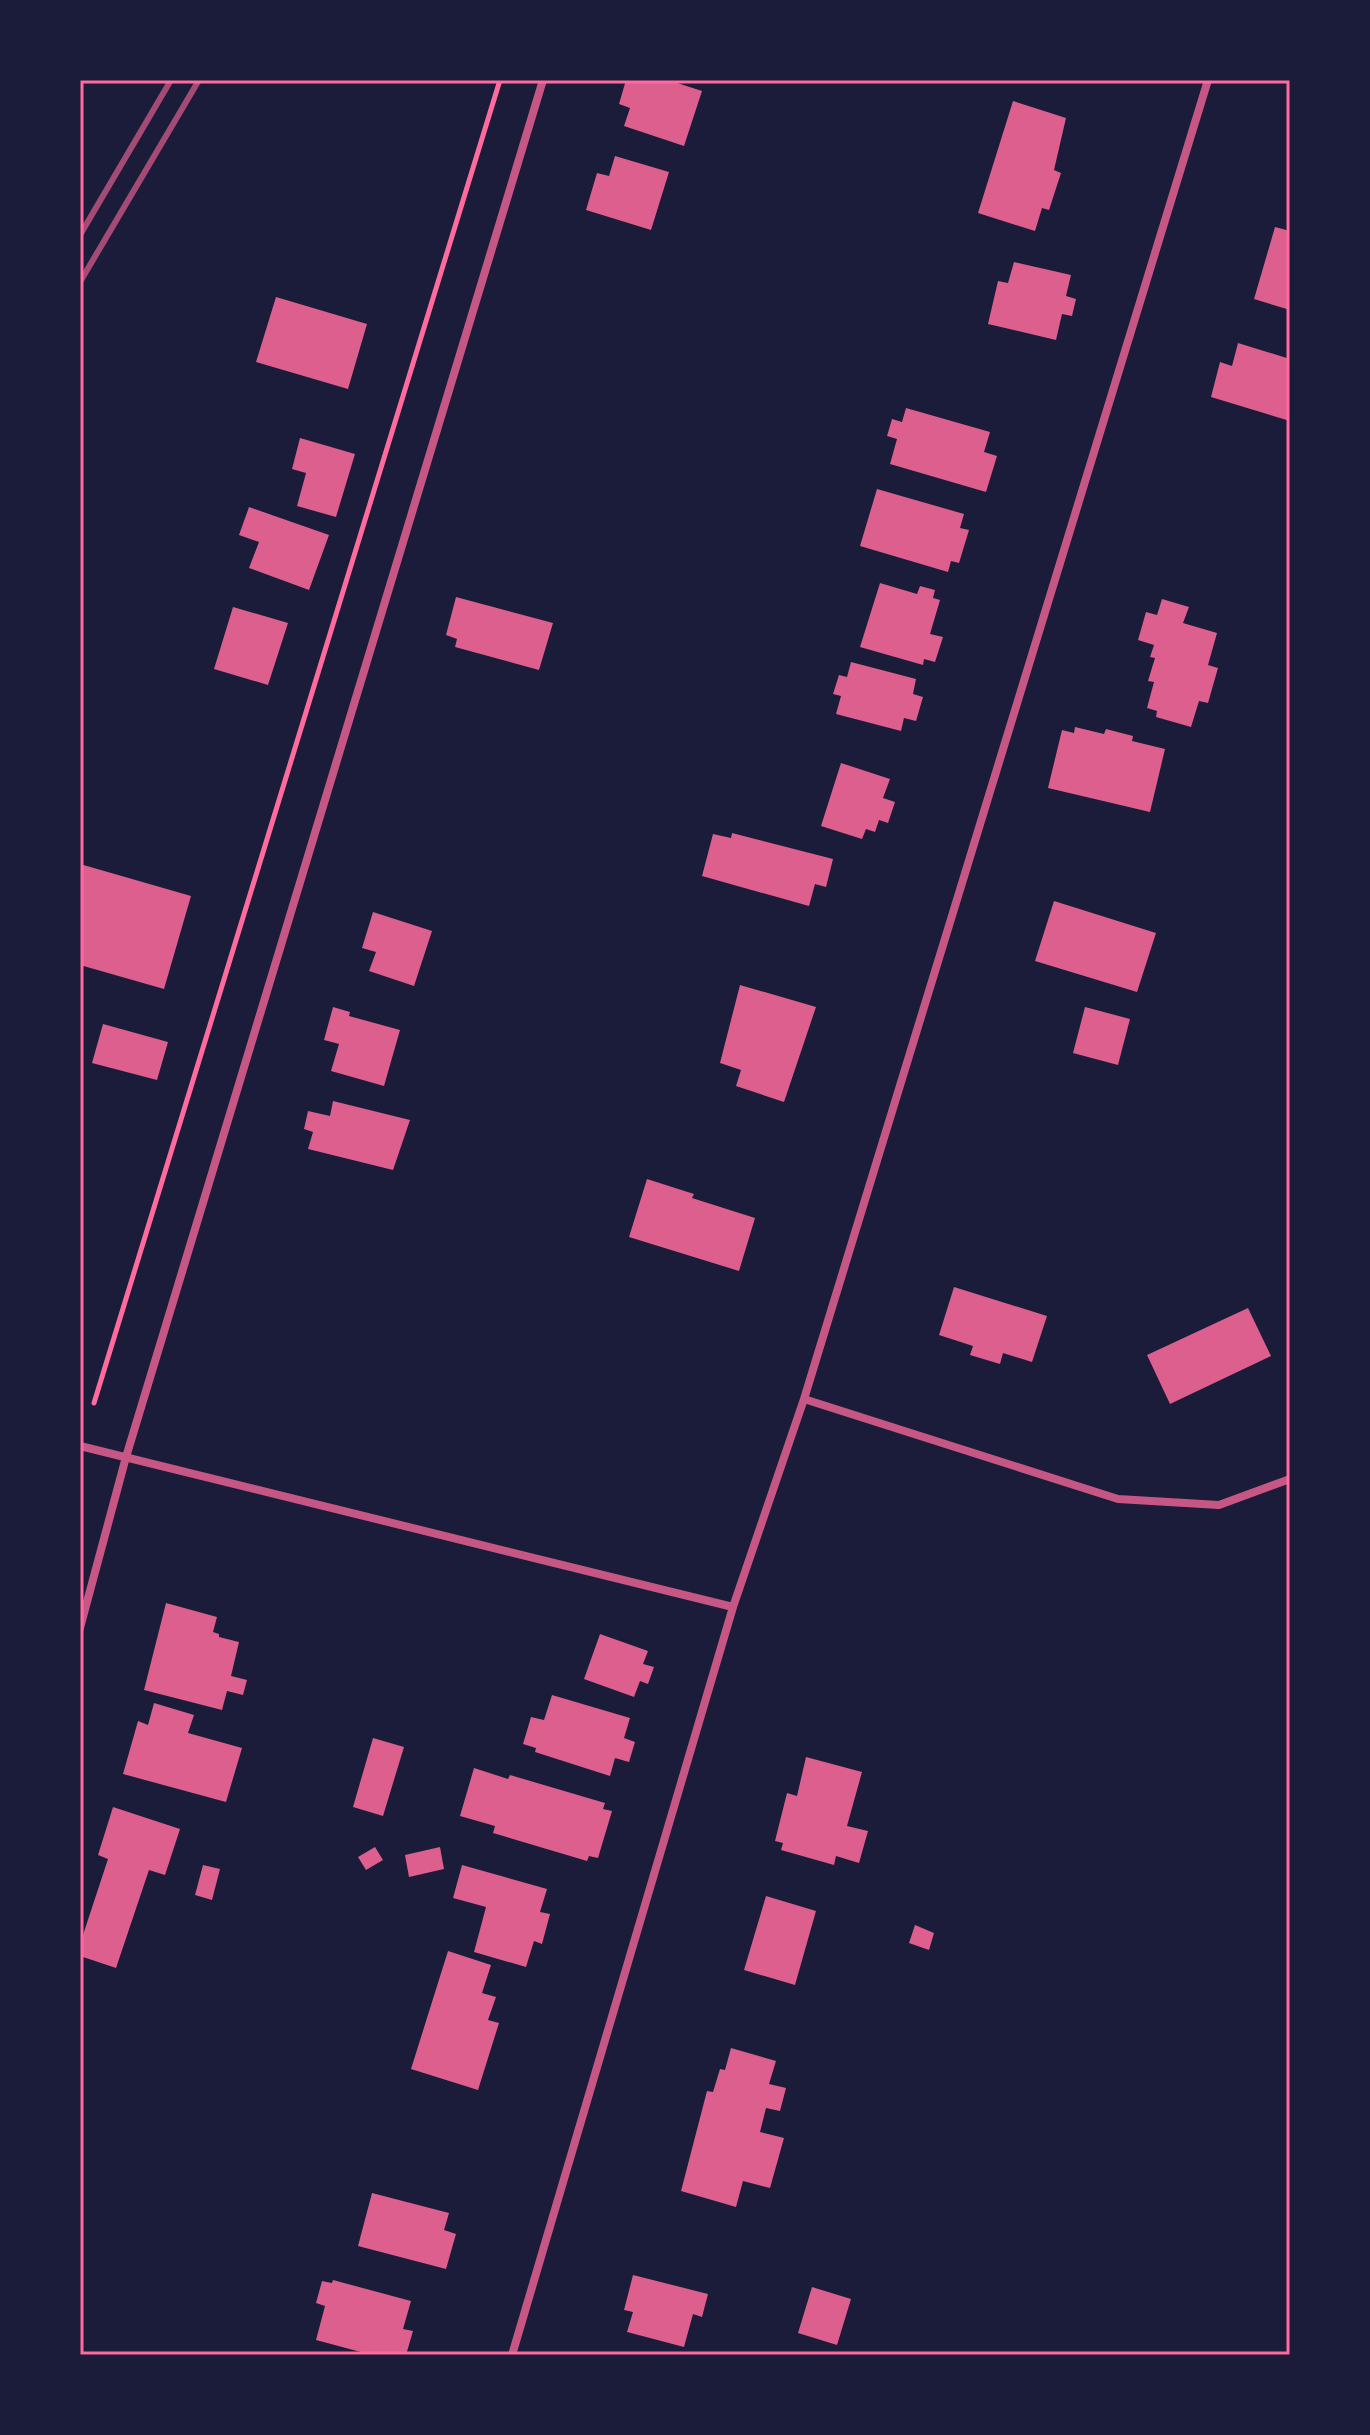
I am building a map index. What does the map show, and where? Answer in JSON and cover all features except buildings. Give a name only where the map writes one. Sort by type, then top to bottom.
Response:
[{"type":"street","points":[[80,1628],[126,1457],[543,80]]},
{"type":"street","points":[[512,2355],[733,1607],[804,1399],[1208,80]]},
{"type":"street","points":[[804,1399],[1118,1499],[1219,1505],[1290,1479]]},
{"type":"street","points":[[80,1446],[733,1607]]},
{"type":"path","points":[[94,1403],[500,80]]},
{"type":"railway","points":[[80,235],[171,80]]},
{"type":"railway","points":[[80,282],[199,80]]}]
